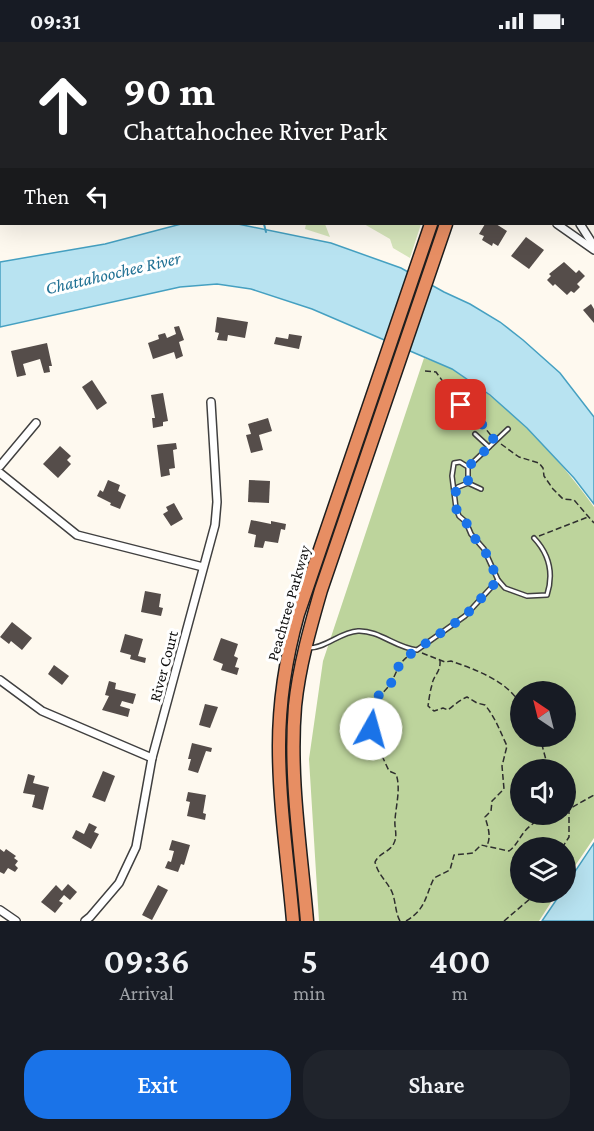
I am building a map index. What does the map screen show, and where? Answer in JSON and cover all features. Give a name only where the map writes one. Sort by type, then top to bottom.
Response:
[{"type":"highway","name":"Peachtree Parkway","points":[[293,921],[279,747],[282,691],[290,645],[431,225]]},
{"type":"highway","name":"Peachtree Parkway","points":[[307,921],[293,752],[295,705],[305,648],[321,590],[446,225]]},
{"type":"street","points":[[559,225],[594,248]]},
{"type":"street","points":[[581,225],[594,248]]},
{"type":"street","name":"River Court","points":[[85,921],[119,883],[136,847],[152,758],[215,525],[217,502],[212,402]]},
{"type":"street","points":[[0,466],[36,423]]},
{"type":"street","points":[[0,473],[77,535],[203,567]]},
{"type":"street","points":[[0,680],[42,711],[152,758]]},
{"type":"street","points":[[0,910],[16,921]]},
{"type":"lane","points":[[468,483],[468,467],[508,429]]},
{"type":"lane","points":[[475,434],[489,447]]},
{"type":"lane","points":[[468,467],[460,462],[454,463],[452,476],[456,508],[471,534],[484,549],[498,580],[505,588],[527,596],[547,595],[550,586],[548,562],[544,549],[534,538]]},
{"type":"lane","points":[[455,493],[459,487],[468,483],[481,489]]},
{"type":"lane","points":[[290,645],[318,648],[357,631],[417,650],[465,616],[498,580]]},
{"type":"path","points":[[425,371],[436,372],[444,383],[449,384],[457,399],[495,441],[519,457],[539,463],[553,489],[563,499],[574,500],[594,523]]},
{"type":"path","points":[[534,538],[583,517],[589,517]]},
{"type":"path","points":[[400,921],[394,909],[393,894],[378,873],[375,862],[378,856],[391,848],[396,840],[395,820],[399,784],[396,774],[389,771],[383,758],[375,755],[371,746],[364,743],[362,737],[371,729],[375,712],[373,704],[388,688],[403,660],[417,650],[445,662],[451,661],[487,675],[510,692]]},
{"type":"path","points":[[441,660],[440,670],[431,688],[429,707],[434,711],[443,708],[448,710],[466,697],[485,705],[494,715],[507,746],[502,766],[504,789],[492,801],[491,811],[485,818],[489,829],[489,841],[486,847]]},
{"type":"path","points":[[576,805],[594,795]]},
{"type":"path","points":[[406,921],[420,911],[426,902],[434,878],[450,870],[454,855],[472,854],[480,846],[494,847],[504,851],[512,850],[525,830],[533,825]]},
{"type":"path","points":[[504,921],[525,903]]},
{"type":"green space","points":[[306,225],[325,225],[330,237],[305,229]]},
{"type":"green space","points":[[366,225],[421,225],[410,258],[393,248],[390,239]]},
{"type":"green space","points":[[424,358],[454,370],[493,398],[548,450],[594,507],[594,838],[576,864],[576,837],[510,837],[510,903],[551,903],[539,921],[319,921],[309,759],[323,661]]},
{"type":"water","name":"Chattahoochee River","points":[[177,225],[243,225],[331,243],[401,268],[470,304],[500,322],[560,373],[594,417],[594,504],[574,478],[527,428],[490,395],[452,369],[312,309],[251,289],[217,284],[180,287],[0,327],[0,262],[105,244]]},
{"type":"water","points":[[594,843],[594,921],[542,921],[554,903],[576,903],[576,870]]},
{"type":"building","points":[[484,225],[498,225],[507,231],[498,246],[493,243],[492,246],[482,240],[484,236],[479,234]]},
{"type":"building","points":[[526,237],[544,250],[529,269],[511,256]]},
{"type":"building","points":[[564,262],[576,273],[579,270],[585,276],[577,284],[580,287],[574,293],[571,291],[567,295],[547,280],[551,276],[549,274]]},
{"type":"building","points":[[591,304],[594,309],[594,323],[583,310]]},
{"type":"building","points":[[217,317],[248,322],[245,338],[228,335],[227,341],[217,340],[219,333],[215,332]]},
{"type":"building","points":[[179,326],[184,340],[179,342],[183,356],[176,359],[174,352],[153,359],[148,343],[159,339],[158,335],[165,333],[167,338],[176,334],[174,327]]},
{"type":"building","points":[[289,334],[302,336],[299,349],[274,344],[276,337],[288,339]]},
{"type":"building","points":[[47,343],[52,366],[49,366],[50,372],[44,373],[40,359],[23,364],[26,375],[17,377],[11,351]]},
{"type":"building","points":[[92,380],[107,403],[97,410],[82,387]]},
{"type":"building","points":[[163,393],[168,421],[163,422],[163,426],[153,428],[152,418],[155,418],[151,395]]},
{"type":"building","points":[[268,418],[272,431],[259,435],[263,450],[251,453],[246,435],[251,434],[248,424]]},
{"type":"building","points":[[176,443],[177,449],[173,450],[175,468],[169,469],[170,475],[161,477],[157,445]]},
{"type":"building","points":[[60,446],[71,456],[67,460],[71,464],[58,478],[43,464]]},
{"type":"building","points":[[108,480],[120,485],[118,491],[126,495],[120,509],[97,496],[100,490],[103,492]]},
{"type":"building","points":[[249,480],[270,481],[269,503],[248,502]]},
{"type":"building","points":[[174,503],[183,519],[171,526],[163,514],[168,511],[166,507]]},
{"type":"building","points":[[251,520],[286,524],[285,530],[281,529],[278,543],[265,541],[263,548],[254,547],[256,535],[248,533]]},
{"type":"building","points":[[145,591],[161,594],[159,607],[163,608],[161,616],[141,612]]},
{"type":"building","points":[[12,622],[32,638],[22,650],[11,641],[9,644],[0,637]]},
{"type":"building","points":[[125,634],[143,639],[138,656],[146,658],[145,663],[130,659],[131,655],[120,652]]},
{"type":"building","points":[[221,638],[238,644],[234,656],[238,658],[235,667],[239,668],[237,675],[221,670],[223,664],[213,660]]},
{"type":"building","points":[[54,665],[69,676],[62,685],[48,674]]},
{"type":"building","points":[[109,681],[116,683],[115,689],[136,694],[133,704],[122,701],[120,706],[130,709],[128,717],[102,710],[109,696],[105,695]]},
{"type":"building","points":[[205,704],[218,707],[210,728],[199,725]]},
{"type":"building","points":[[192,743],[212,748],[211,752],[206,751],[198,773],[188,770]]},
{"type":"building","points":[[103,771],[115,776],[105,802],[92,797]]},
{"type":"building","points":[[28,774],[35,776],[33,783],[49,787],[43,810],[32,807],[35,795],[23,793]]},
{"type":"building","points":[[188,792],[206,795],[203,813],[206,814],[205,820],[187,816],[190,802],[186,801]]},
{"type":"building","points":[[89,823],[97,827],[94,832],[99,834],[91,849],[72,838],[76,830],[84,834]]},
{"type":"building","points":[[172,840],[190,845],[184,865],[181,864],[178,872],[165,868],[168,861],[171,862],[174,851],[169,850]]},
{"type":"building","points":[[0,849],[4,852],[6,849],[16,856],[14,858],[18,861],[15,865],[18,868],[15,872],[8,868],[4,874],[0,872]]},
{"type":"building","points":[[68,884],[77,892],[70,900],[64,895],[59,901],[63,903],[55,913],[41,902],[56,885],[62,891]]},
{"type":"building","points":[[158,885],[168,890],[152,920],[142,915]]},
{"type":"waterway","points":[[264,225],[266,232]]},
{"type":"route","points":[[371,729],[375,712],[373,704],[388,688],[403,660],[465,616],[498,580],[484,549],[471,534],[456,508],[455,493],[459,487],[468,483],[468,467],[495,441],[485,427],[461,405]]}]
